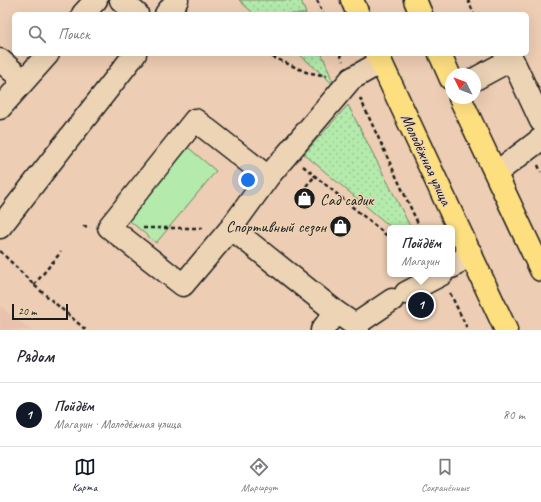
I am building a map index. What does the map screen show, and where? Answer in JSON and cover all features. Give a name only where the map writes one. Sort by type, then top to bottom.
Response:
[{"type":"main road","points":[[352,0],[357,12]]},
{"type":"main road","points":[[415,0],[420,12]]},
{"type":"main road","points":[[441,56],[446,68]]},
{"type":"main road","name":"Молодёжная улица","points":[[379,58],[506,330]]},
{"type":"main road","points":[[463,104],[541,270]]},
{"type":"lane","points":[[86,12],[96,0]]},
{"type":"lane","points":[[121,0],[135,12]]},
{"type":"lane","points":[[168,12],[177,0]]},
{"type":"lane","points":[[0,108],[46,56]]},
{"type":"lane","points":[[0,227],[133,56]]},
{"type":"lane","points":[[268,177],[196,120],[109,228],[183,285],[230,228],[287,153],[351,79],[379,58]]},
{"type":"lane","points":[[481,76],[512,59],[541,121]]},
{"type":"lane","points":[[0,60],[24,81]]},
{"type":"lane","points":[[496,173],[541,139]]},
{"type":"lane","points":[[230,228],[356,327],[399,297],[436,277]]},
{"type":"lane","points":[[455,265],[471,253]]},
{"type":"lane","points":[[322,330],[336,312]]},
{"type":"path","points":[[317,0],[322,12]]},
{"type":"path","points":[[468,0],[473,12]]},
{"type":"path","points":[[270,56],[306,72],[351,79]]},
{"type":"path","points":[[341,56],[419,225]]},
{"type":"path","points":[[287,153],[387,236]]},
{"type":"path","points":[[306,186],[315,176]]},
{"type":"path","points":[[139,228],[230,228]]},
{"type":"path","points":[[0,251],[34,285],[86,330]]},
{"type":"path","points":[[34,285],[61,252]]},
{"type":"path","points":[[443,277],[468,330]]},
{"type":"shaded area","points":[[0,306],[30,330],[0,330]]},
{"type":"green space","points":[[239,0],[301,0],[305,12],[252,12]]},
{"type":"green space","points":[[301,56],[323,56],[334,85]]},
{"type":"green space","points":[[348,105],[409,225],[388,225],[304,154]]},
{"type":"green space","points":[[184,144],[216,171],[156,243],[123,215]]},
{"type":"place","name":"Сад садик","points":[[305,199]]},
{"type":"place","name":"Спортивный сезон","points":[[341,226]]},
{"type":"place","name":"Пойдём","points":[[421,305]]}]
